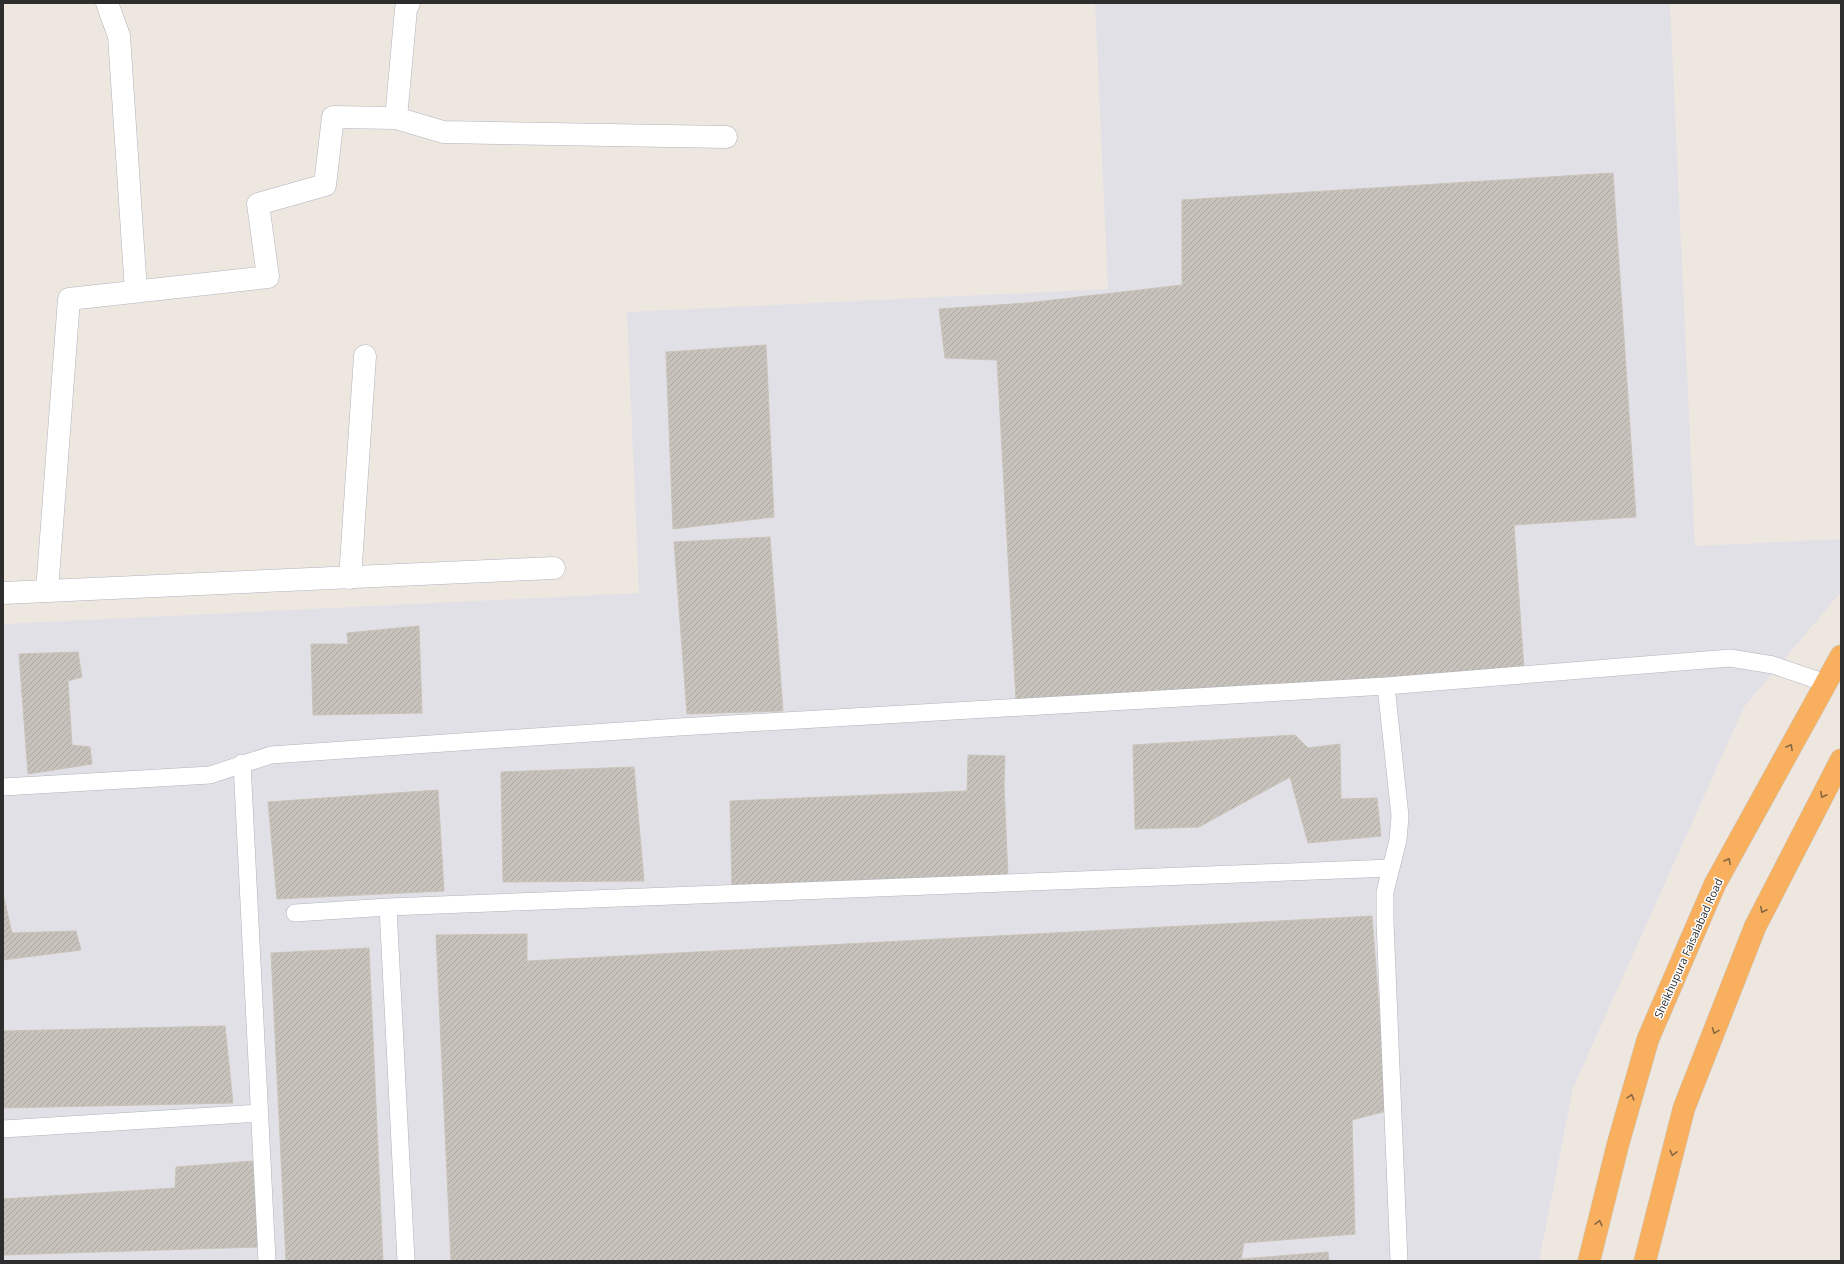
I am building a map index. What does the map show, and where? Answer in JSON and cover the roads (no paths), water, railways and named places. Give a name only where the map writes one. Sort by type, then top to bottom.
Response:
[{"type":"highway","name":"Sheikhupura Faisalabad Road","points":[[1589,1261],[1618,1144],[1648,1039],[1715,884],[1841,656]]},
{"type":"highway","points":[[1645,1261],[1684,1108],[1755,927],[1841,760]]},
{"type":"street","points":[[107,3],[119,36],[136,291]]},
{"type":"street","points":[[396,118],[406,9],[410,3]]},
{"type":"street","points":[[47,592],[69,299],[268,277],[258,204],[325,185],[333,118],[396,118],[443,132],[726,138]]},
{"type":"street","points":[[350,578],[365,356]]},
{"type":"street","points":[[3,593],[554,568]]},
{"type":"lane","points":[[3,786],[210,775],[242,763],[271,755],[663,728],[1386,686],[1730,658],[1773,665],[1826,682]]},
{"type":"lane","points":[[1386,686],[1400,816],[1398,840],[1386,892],[1385,922],[1399,1261]]},
{"type":"lane","points":[[242,763],[266,1261]]},
{"type":"lane","points":[[295,913],[388,907],[1391,868]]},
{"type":"lane","points":[[388,907],[406,1261]]},
{"type":"lane","points":[[3,1129],[259,1113]]}]
